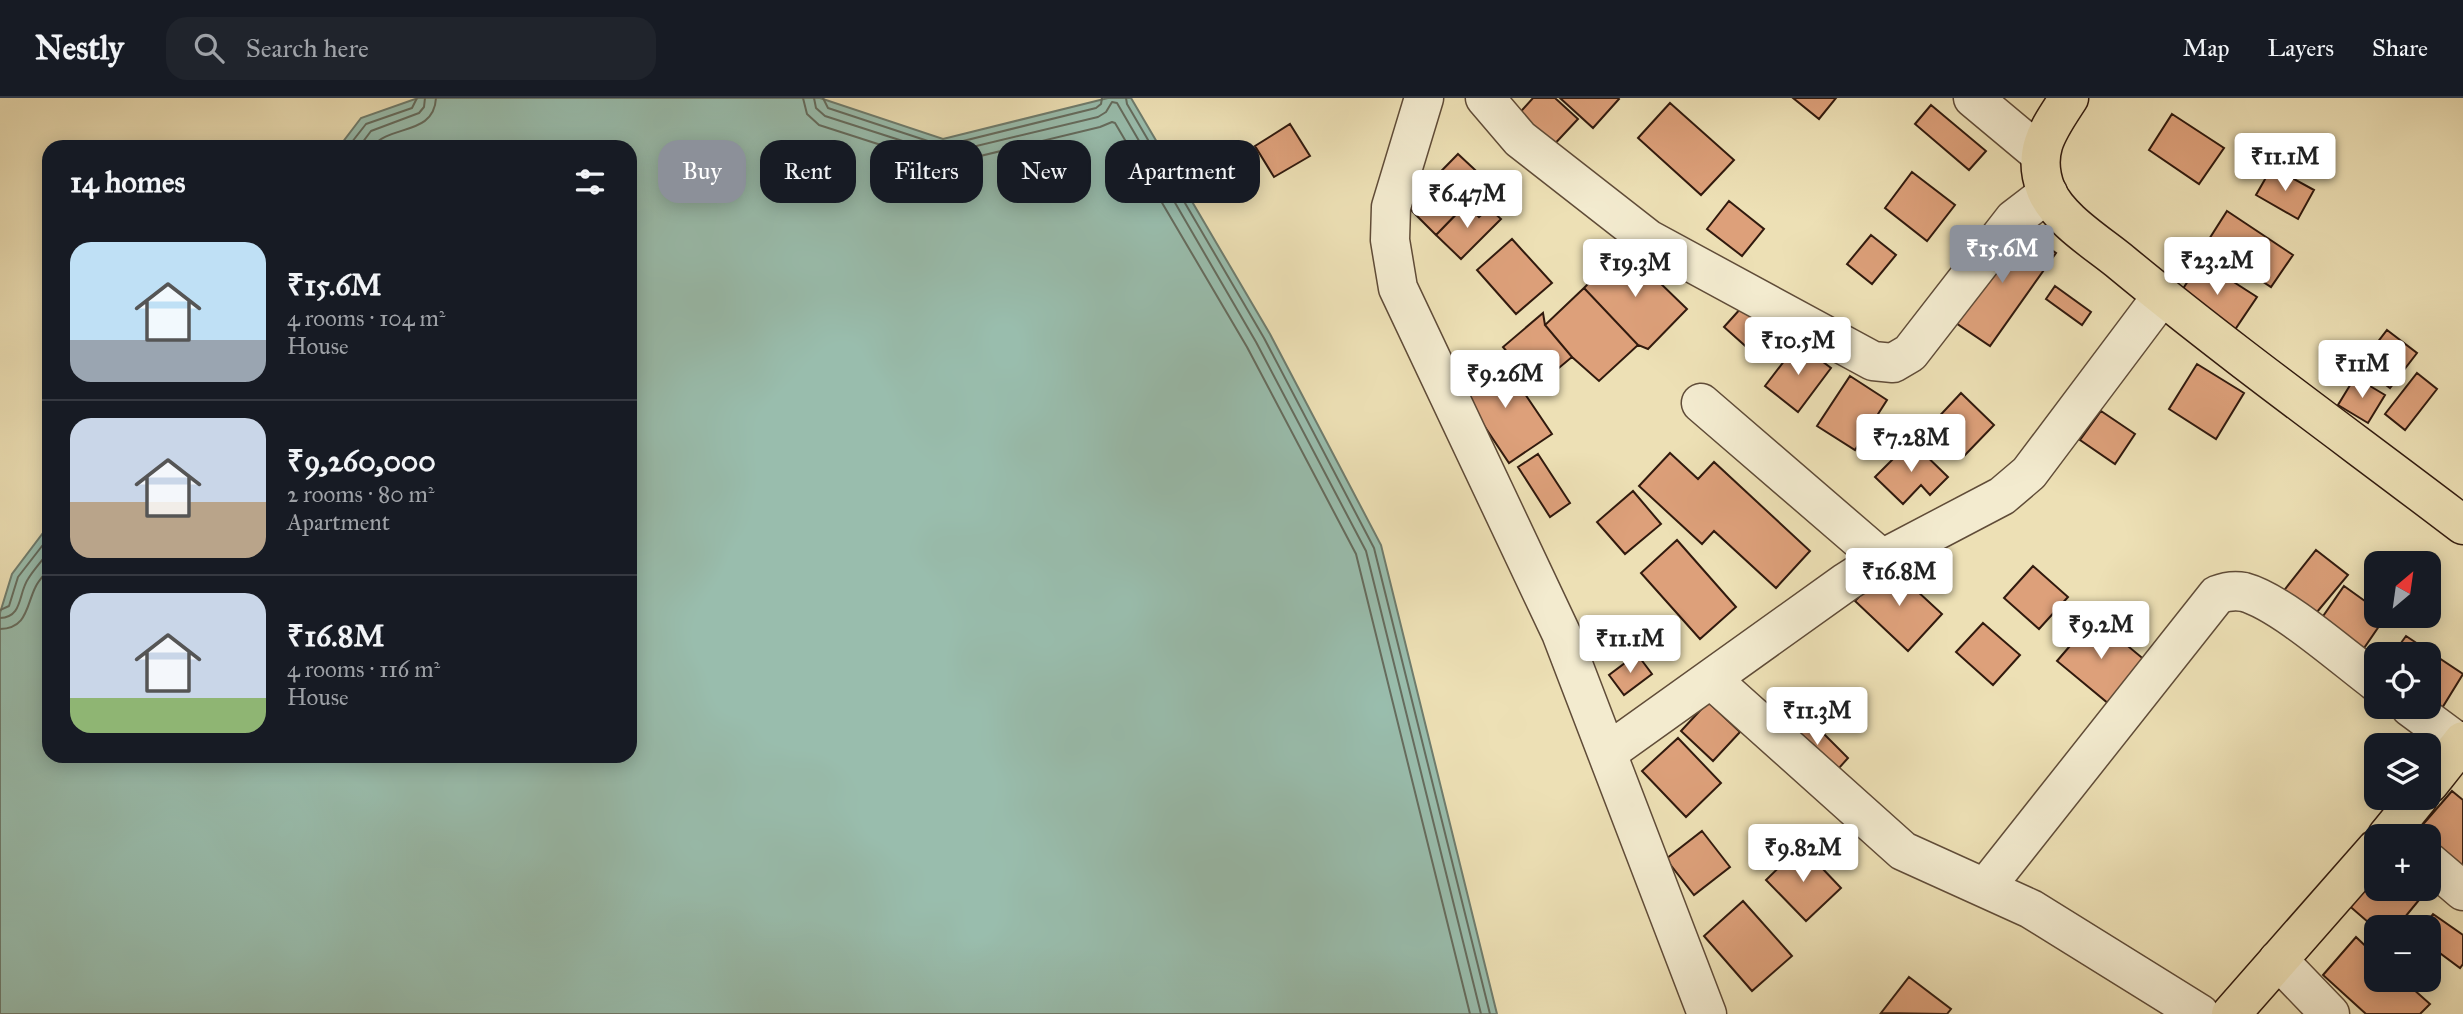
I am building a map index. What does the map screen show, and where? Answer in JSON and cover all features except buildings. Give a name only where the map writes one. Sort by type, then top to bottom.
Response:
[{"type":"main road","points":[[2069,98],[2048,130],[2040,154],[2041,175],[2048,193],[2068,219],[2162,296],[2463,525]]},
{"type":"main road","points":[[2441,769],[2462,743]]},
{"type":"main road","points":[[2231,1014],[2364,865]]},
{"type":"street","points":[[1424,98],[1391,207],[1390,240],[1398,288],[1561,633],[1707,1014]]},
{"type":"street","points":[[1485,98],[1520,139],[1648,239],[1873,361],[1894,363],[1910,353],[2014,219],[2048,193]]},
{"type":"street","points":[[1973,98],[2040,154]]},
{"type":"street","points":[[1607,754],[1846,582],[1882,559],[2002,496],[2029,473],[2162,296]]},
{"type":"street","points":[[1701,403],[1882,559]]},
{"type":"street","points":[[1985,888],[2217,595],[2229,590],[2245,592],[2271,604],[2364,673]]},
{"type":"street","points":[[1711,679],[1903,851],[2031,909],[2200,1014]]},
{"type":"street","points":[[2427,719],[2462,743]]},
{"type":"street","points":[[2441,872],[2463,891]]},
{"type":"street","points":[[2278,960],[2330,1014]]},
{"type":"water","points":[[418,98],[820,98],[943,139],[1108,98],[1131,98],[1156,140],[1105,140],[1105,203],[1193,203],[1270,334],[1381,545],[1497,1014],[0,1014],[0,613],[12,574],[42,534],[42,763],[637,763],[637,140],[344,140],[361,118]]}]
